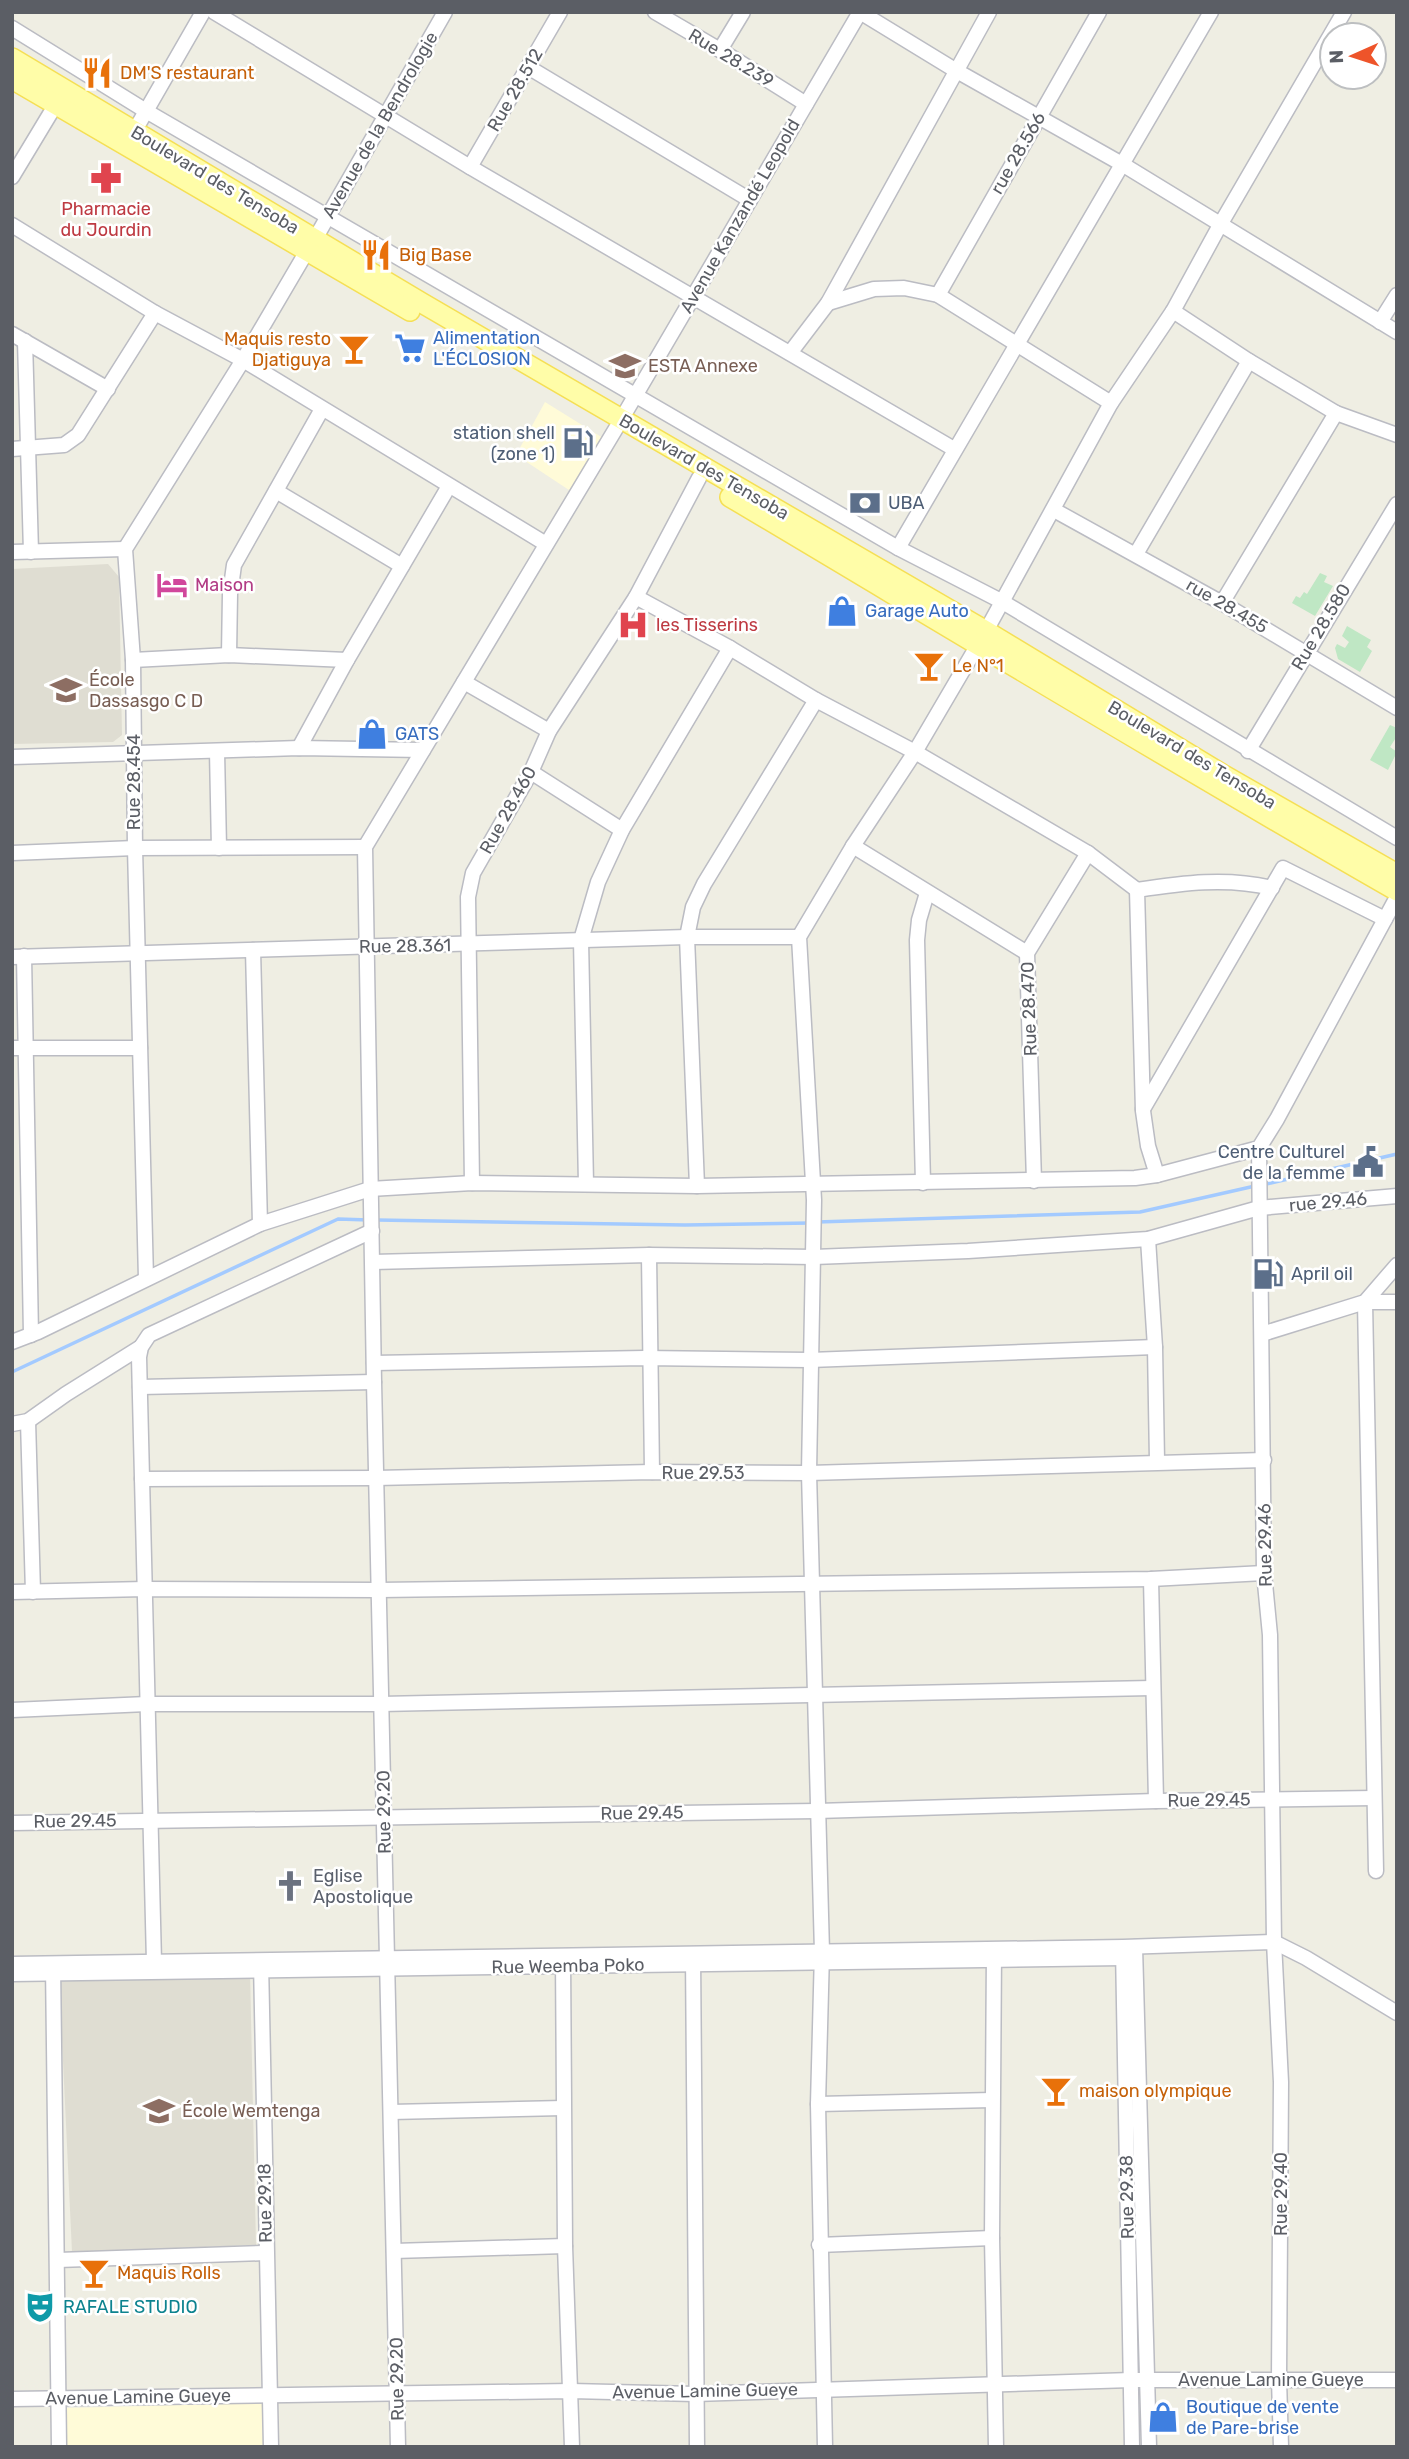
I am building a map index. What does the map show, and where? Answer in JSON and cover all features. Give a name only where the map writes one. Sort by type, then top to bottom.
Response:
[{"type":"main road","name":"Boulevard des Tensoba","points":[[12,58],[311,245]]},
{"type":"main road","name":"Boulevard des Tensoba","points":[[12,79],[311,245],[982,637],[1215,788],[1397,891]]},
{"type":"main road","name":"Boulevard des Tensoba","points":[[618,425],[699,478],[1397,874]]},
{"type":"street","points":[[134,132],[203,12]]},
{"type":"street","points":[[214,12],[470,167],[954,449]]},
{"type":"street","name":"Rue 28.512","points":[[470,167],[560,12]]},
{"type":"street","name":"Rue 28.239","points":[[655,12],[806,104]]},
{"type":"street","points":[[720,50],[743,12]]},
{"type":"street","points":[[860,12],[955,70],[1122,164],[1397,332]]},
{"type":"street","name":"Avenue Kanzandé Leopold","points":[[365,847],[618,425],[860,12]]},
{"type":"street","points":[[790,353],[828,303],[989,12]]},
{"type":"street","name":"rue 28.566","points":[[938,295],[1099,12]]},
{"type":"street","points":[[898,548],[1211,12]]},
{"type":"street","points":[[825,2447],[819,2245],[821,1957],[809,1473],[813,1192],[799,937],[853,846],[915,752],[1054,510],[1111,403],[1173,311],[1344,12]]},
{"type":"street","name":"Avenue de la Bendrologie","points":[[311,245],[387,117],[442,13]]},
{"type":"street","points":[[12,28],[146,111],[898,548],[1001,601],[1397,838]]},
{"type":"street","points":[[528,68],[750,200]]},
{"type":"street","points":[[12,177],[56,104]]},
{"type":"street","points":[[12,225],[155,313],[243,360],[546,544]]},
{"type":"street","points":[[12,552],[125,549],[311,245]]},
{"type":"street","points":[[828,303],[884,289],[904,288],[938,295],[1111,403]]},
{"type":"street","points":[[1380,322],[1397,295]]},
{"type":"street","points":[[1173,311],[1248,361],[1336,413],[1397,435]]},
{"type":"street","points":[[12,449],[64,445],[78,435],[155,313]]},
{"type":"street","points":[[19,337],[108,389]]},
{"type":"street","points":[[19,337],[29,448],[31,552]]},
{"type":"street","points":[[1136,554],[1248,361]]},
{"type":"street","points":[[229,655],[234,565],[323,410]]},
{"type":"street","points":[[1222,603],[1336,413]]},
{"type":"street","name":"Rue 28.460","points":[[472,1183],[468,897],[473,873],[531,772],[549,731],[636,597],[699,478]]},
{"type":"street","points":[[299,748],[449,486]]},
{"type":"street","points":[[276,491],[402,566]]},
{"type":"street","name":"Rue 28.580","points":[[1248,751],[1305,652],[1397,504]]},
{"type":"street","name":"rue 28.455","points":[[1054,510],[1222,603],[1397,708]]},
{"type":"street","name":"Rue 28.454","points":[[125,549],[133,660],[146,1279]]},
{"type":"street","points":[[636,597],[915,752],[1088,853],[1138,890],[1199,881],[1255,884],[1272,888]]},
{"type":"street","points":[[586,1184],[581,940],[598,881],[622,830],[730,648]]},
{"type":"street","points":[[133,660],[229,655],[347,660]]},
{"type":"street","points":[[464,682],[549,731]]},
{"type":"street","points":[[697,1186],[687,937],[693,907],[704,884],[816,699]]},
{"type":"street","points":[[12,757],[299,748],[423,750]]},
{"type":"street","points":[[218,751],[219,848]]},
{"type":"street","points":[[531,772],[622,830]]},
{"type":"street","points":[[853,846],[1027,953]]},
{"type":"street","points":[[12,853],[135,848],[365,847],[372,1209],[372,1229],[149,1335],[141,1347],[28,1421],[12,1424]]},
{"type":"street","name":"Rue 28.470","points":[[1034,1181],[1027,953],[1088,853]]},
{"type":"street","points":[[1143,1111],[1282,871],[1286,868],[1385,919]]},
{"type":"street","points":[[1138,890],[1143,1111],[1157,1175]]},
{"type":"street","points":[[923,1183],[917,940],[919,920],[927,893]]},
{"type":"street","points":[[12,1342],[260,1224],[370,1189],[472,1183],[697,1186],[813,1192],[923,1183],[1135,1178],[1157,1175],[1259,1148],[1397,897]]},
{"type":"street","name":"Rue 28.361","points":[[18,956],[687,937],[799,937]]},
{"type":"street","points":[[253,950],[260,1224]]},
{"type":"street","points":[[18,956],[19,1048],[31,1335]]},
{"type":"street","points":[[19,1048],[140,1048]]},
{"type":"street","name":"Rue 29.46","points":[[1259,1148],[1264,1573],[1270,1635],[1274,1942]]},
{"type":"street","name":"rue 29.46","points":[[373,1262],[814,1253],[1148,1240],[1259,1208],[1397,1196]]},
{"type":"street","name":"Rue 29.20","points":[[372,1229],[398,2447]]},
{"type":"street","points":[[1148,1240],[1155,1347],[1157,1461]]},
{"type":"street","points":[[649,1255],[652,1472]]},
{"type":"street","points":[[1376,1871],[1365,1302],[1397,1265]]},
{"type":"street","points":[[1262,1334],[1365,1302],[1397,1302]]},
{"type":"street","points":[[141,1347],[153,1962]]},
{"type":"street","points":[[374,1363],[650,1358],[810,1360],[1155,1347]]},
{"type":"street","points":[[140,1387],[374,1382]]},
{"type":"street","points":[[28,1421],[33,1592]]},
{"type":"street","name":"Rue 29.53","points":[[142,1479],[376,1478],[652,1472],[809,1473],[1264,1460]]},
{"type":"street","points":[[12,1592],[145,1589],[379,1590],[1151,1579],[1264,1573]]},
{"type":"street","points":[[1151,1579],[1156,1801]]},
{"type":"street","points":[[12,1710],[147,1704],[381,1704],[1152,1688]]},
{"type":"street","name":"Rue 29.45","points":[[12,1823],[817,1811],[1374,1798]]},
{"type":"street","points":[[1274,1942],[1306,1958],[1397,2013]]},
{"type":"street","name":"Rue Weemba Poko","points":[[12,1964],[53,1968],[994,1954],[1274,1942]]},
{"type":"street","name":"Rue 29.40","points":[[1274,1942],[1281,2082],[1281,2447]]},
{"type":"street","points":[[1127,1950],[1149,2447]]},
{"type":"street","name":"Rue 29.38","points":[[1127,1950],[1132,2447]]},
{"type":"street","points":[[994,1954],[992,2238],[996,2447]]},
{"type":"street","points":[[693,1959],[697,2447]]},
{"type":"street","points":[[563,1961],[565,2246],[572,2447]]},
{"type":"street","name":"Rue Weemba Poko","points":[[12,1974],[53,1968],[153,1962],[261,1965]]},
{"type":"street","name":"Rue 29.18","points":[[261,1965],[271,2447]]},
{"type":"street","points":[[53,1968],[59,2447]]},
{"type":"street","points":[[818,2104],[992,2099]]},
{"type":"street","points":[[391,2112],[563,2108]]},
{"type":"street","points":[[819,2245],[992,2238]]},
{"type":"street","points":[[394,2251],[565,2246]]},
{"type":"street","points":[[58,2260],[265,2253]]},
{"type":"street","name":"Avenue Lamine Gueye","points":[[12,2399],[397,2392],[570,2391],[695,2394],[1131,2380],[1397,2380]]},
{"type":"shaded area","points":[[545,402],[603,438],[572,492],[516,455]]},
{"type":"shaded area","name":"École Dassasgo C D","points":[[108,564],[119,577],[122,735],[113,742],[12,744],[12,569]]},
{"type":"shaded area","name":"École Wemtenga","points":[[250,1972],[256,2245],[72,2252],[59,1976]]},
{"type":"shaded area","points":[[265,2403],[266,2447],[67,2447],[67,2408]]},
{"type":"green space","points":[[1320,573],[1327,576],[1324,582],[1333,586],[1315,616],[1292,603],[1296,596],[1300,598],[1304,592],[1307,594]]},
{"type":"green space","points":[[1347,626],[1371,640],[1367,647],[1372,651],[1360,672],[1338,659],[1335,648],[1337,644],[1345,648],[1349,642],[1342,636]]},
{"type":"green space","points":[[1390,725],[1397,728],[1397,736],[1390,747],[1397,752],[1388,770],[1370,760]]},
{"type":"waterway","points":[[1262,1185],[1397,1154]]},
{"type":"waterway","points":[[817,1222],[1140,1212],[1255,1186]]},
{"type":"waterway","points":[[12,1372],[338,1219],[369,1220]]},
{"type":"waterway","points":[[377,1220],[685,1225],[810,1223]]},
{"type":"place","name":"DM'S restaurant","points":[[97,73]]},
{"type":"place","name":"Pharmacie du Jourdin","points":[[106,178]]},
{"type":"place","name":"Big Base","points":[[376,255]]},
{"type":"place","name":"Alimentation L'ÉCLOSION","points":[[410,348]]},
{"type":"place","name":"Maquis resto Djatiguya","points":[[354,349]]},
{"type":"place","name":"ESTA Annexe","points":[[625,366]]},
{"type":"place","name":"station shell (zone 1)","points":[[578,443]]},
{"type":"place","name":"UBA","points":[[865,503]]},
{"type":"place","name":"Maison","points":[[172,585]]},
{"type":"place","name":"Garage Auto","points":[[842,611]]},
{"type":"place","name":"les Tisserins","points":[[633,625]]},
{"type":"place","name":"Le N°1","points":[[929,666]]},
{"type":"place","name":"École Dassasgo C D","points":[[66,690]]},
{"type":"place","name":"GATS","points":[[372,734]]},
{"type":"place","name":"Centre Culturel de la femme","points":[[1368,1162]]},
{"type":"place","name":"April oil","points":[[1268,1274]]},
{"type":"place","name":"Eglise Apostolique","points":[[290,1886]]},
{"type":"place","name":"maison olympique","points":[[1056,2091]]},
{"type":"place","name":"École Wemtenga","points":[[159,2111]]},
{"type":"place","name":"Maquis Rolls","points":[[94,2273]]},
{"type":"place","name":"RAFALE STUDIO","points":[[40,2307]]},
{"type":"place","name":"Boutique de vente de Pare-brise","points":[[1163,2417]]}]
